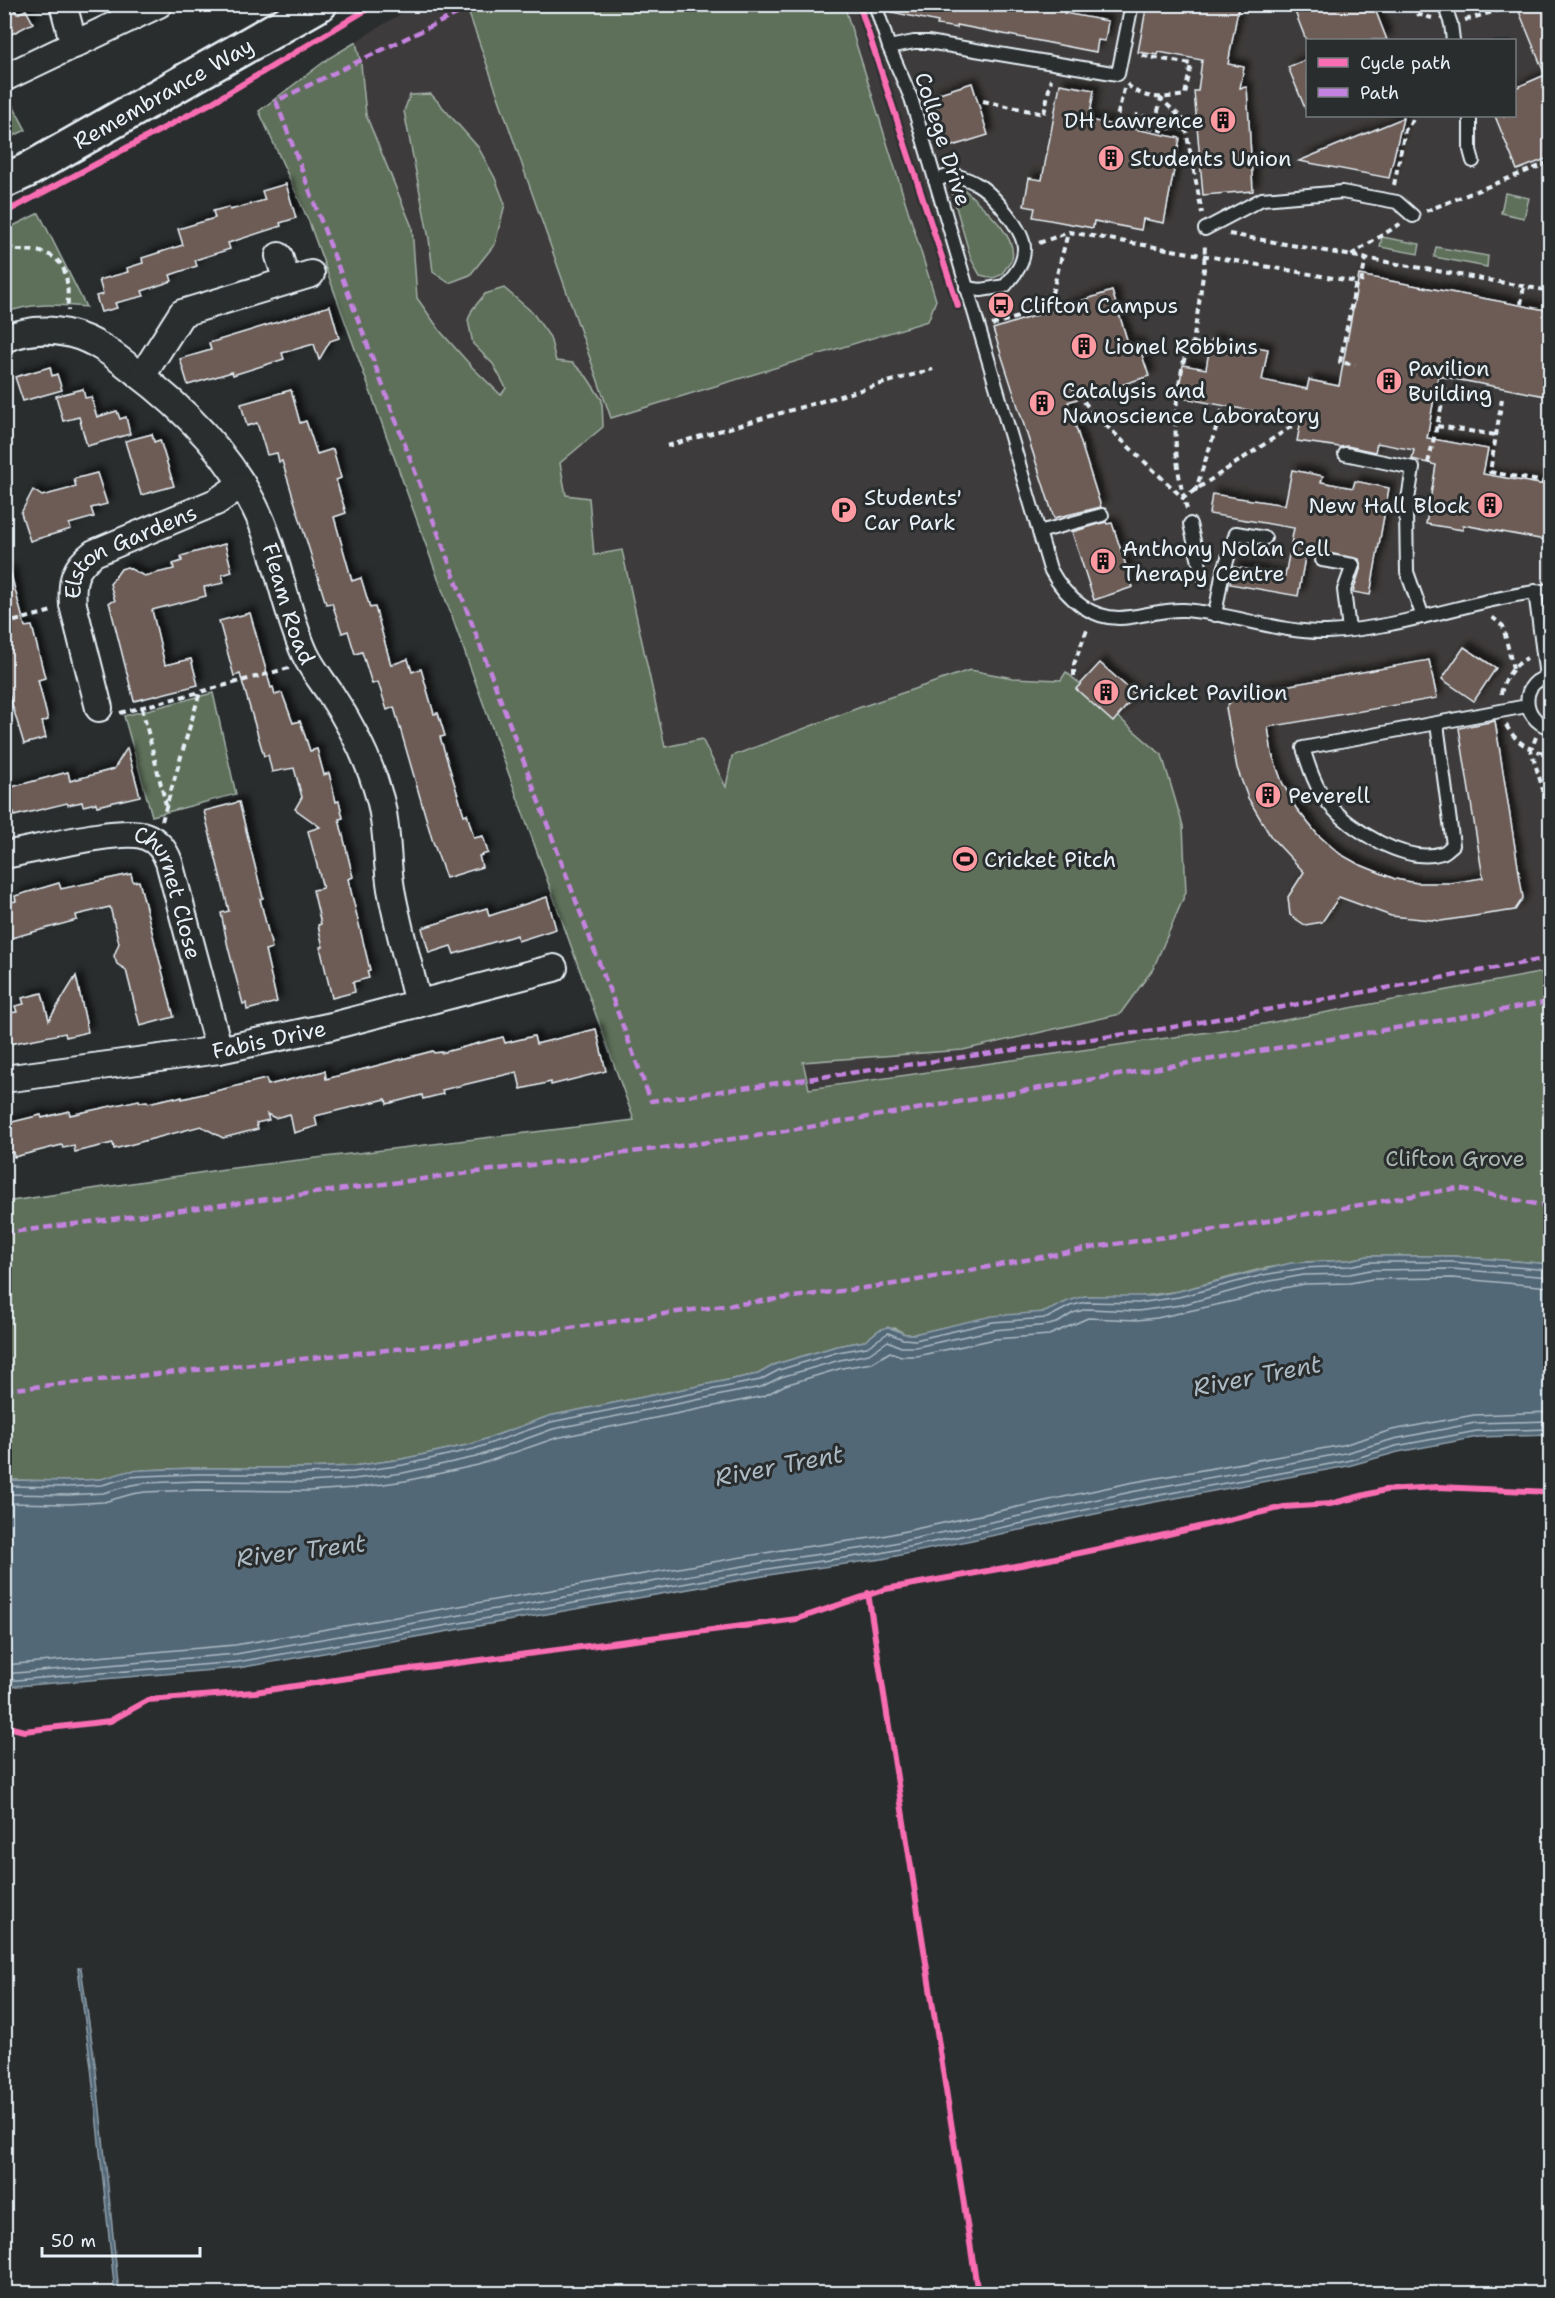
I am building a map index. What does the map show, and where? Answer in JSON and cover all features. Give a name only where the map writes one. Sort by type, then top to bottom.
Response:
[{"type":"highway","name":"Remembrance Way","points":[[4,181],[26,171],[320,4]]},
{"type":"street","points":[[63,4],[74,45]]},
{"type":"street","points":[[4,78],[159,4]]},
{"type":"street","points":[[279,256],[287,281]]},
{"type":"street","points":[[141,376],[182,314],[311,274]]},
{"type":"street","name":"Fleam Road","points":[[4,339],[19,333],[37,330],[69,333],[87,339],[108,351],[188,416],[210,440],[242,484],[259,516],[270,544],[299,641],[309,663],[332,696],[359,743],[380,798],[386,829],[391,888],[418,1004]]},
{"type":"street","name":"Elston Gardens","points":[[89,695],[71,589],[74,575],[82,562],[94,553],[216,502],[242,484]]},
{"type":"street","name":"Churnet Close","points":[[4,855],[122,833],[147,836],[156,842],[166,853],[169,862],[219,1050]]},
{"type":"street","name":"Fabis Drive","points":[[4,1080],[219,1050],[332,1026],[418,1004],[531,985],[554,968]]},
{"type":"lane","name":"College Drive","points":[[875,4],[889,47],[911,98],[1050,569],[1059,586],[1069,597],[1091,612]]},
{"type":"lane","points":[[889,47],[928,42],[1118,74],[1132,4]]},
{"type":"lane","points":[[1444,4],[1451,24],[1453,39]]},
{"type":"lane","points":[[1470,117],[1470,150],[1473,161]]},
{"type":"lane","points":[[935,181],[951,175],[975,183],[993,197],[1018,230],[1025,248],[1019,269],[1005,286],[981,290],[966,288]]},
{"type":"lane","points":[[1205,230],[1262,200],[1342,192],[1397,202],[1413,216]]},
{"type":"lane","points":[[1345,454],[1413,468],[1406,512],[1407,572],[1423,617]]},
{"type":"lane","points":[[1039,532],[1102,515]]},
{"type":"lane","points":[[1189,519],[1202,574]]},
{"type":"lane","points":[[1215,615],[1222,576],[1236,533],[1265,538]]},
{"type":"lane","points":[[1322,560],[1353,565],[1344,590],[1349,630]]},
{"type":"lane","points":[[1091,612],[1107,618],[1126,618],[1182,610],[1281,630],[1326,632],[1423,617],[1485,600],[1551,590]]},
{"type":"lane","points":[[1535,591],[1548,677],[1531,688],[1527,706],[1532,717],[1546,726]]},
{"type":"lane","points":[[1437,724],[1453,844],[1444,853],[1418,856],[1385,846],[1347,822],[1328,803],[1313,777],[1303,748],[1527,706]]},
{"type":"path","points":[[1451,24],[1516,4]]},
{"type":"path","points":[[1122,52],[1191,64],[1185,95],[1156,99],[1130,88],[1125,82],[1116,123],[1165,131],[1171,127]]},
{"type":"path","points":[[983,101],[1044,114],[1049,86]]},
{"type":"path","points":[[1161,99],[1156,119],[1137,115],[1135,120],[1186,130]]},
{"type":"path","points":[[1161,99],[1185,120],[1201,207]]},
{"type":"path","points":[[1391,201],[1405,130],[1415,117]]},
{"type":"path","points":[[1496,183],[1551,162]]},
{"type":"path","points":[[1205,230],[1551,291]]},
{"type":"path","points":[[990,334],[989,326],[1048,308],[1069,232]]},
{"type":"path","points":[[1025,248],[1069,232],[1356,282],[1340,362],[1355,365]]},
{"type":"path","points":[[4,235],[12,249],[37,251],[56,258],[67,271],[69,333]]},
{"type":"path","points":[[1193,343],[1204,255]]},
{"type":"path","points":[[1361,283],[1366,258]]},
{"type":"path","points":[[1521,304],[1524,286]]},
{"type":"path","points":[[1189,519],[1176,458],[1177,397],[1188,346],[1193,343],[1210,346]]},
{"type":"path","points":[[667,446],[933,369]]},
{"type":"path","points":[[1071,385],[1093,413],[1183,498]]},
{"type":"path","points":[[1413,468],[1426,471],[1446,388]]},
{"type":"path","points":[[1502,399],[1490,472],[1551,483]]},
{"type":"path","points":[[1195,492],[1222,410]]},
{"type":"path","points":[[1183,498],[1295,424]]},
{"type":"path","points":[[1437,426],[1496,435]]},
{"type":"path","points":[[1485,600],[1488,614],[1503,626],[1513,669]]},
{"type":"path","points":[[4,624],[73,605]]},
{"type":"path","points":[[1074,676],[1074,664],[1088,633],[1091,612]]},
{"type":"path","points":[[89,695],[102,718],[309,663]]},
{"type":"path","points":[[156,842],[200,692]]},
{"type":"path","points":[[142,707],[166,806]]},
{"type":"path","points":[[1546,726],[1531,750],[1547,802],[1551,806]]},
{"type":"shaded area","points":[[415,5],[1550,5],[1550,971],[1258,1025],[809,1089],[309,222],[259,111],[329,58]]},
{"type":"green space","points":[[466,5],[844,5],[936,300],[928,321],[611,418]]},
{"type":"green space","name":"Clifton Grove","points":[[356,42],[361,64],[366,115],[412,227],[417,298],[441,332],[501,395],[506,388],[493,364],[473,344],[468,320],[472,310],[485,294],[504,288],[532,312],[550,337],[556,361],[573,363],[587,377],[602,400],[603,427],[560,463],[566,495],[589,498],[594,555],[622,550],[665,747],[702,739],[726,787],[732,756],[858,708],[970,670],[1013,678],[1061,680],[1066,672],[1162,755],[1183,826],[1186,892],[1153,969],[1120,1014],[963,1050],[803,1062],[809,1089],[1258,1025],[1550,971],[1550,1264],[1453,1256],[1368,1256],[1349,1260],[1303,1262],[1261,1269],[1179,1291],[1137,1297],[1085,1296],[1045,1312],[992,1317],[914,1334],[905,1334],[895,1328],[879,1330],[865,1341],[837,1346],[776,1364],[758,1374],[549,1416],[472,1444],[402,1459],[353,1466],[143,1470],[101,1479],[5,1480],[5,1202],[225,1169],[634,1120],[309,222],[259,111],[329,58]]},
{"type":"green space","points":[[4,89],[26,130],[5,140]]},
{"type":"green space","points":[[431,94],[478,147],[495,178],[505,204],[495,244],[470,275],[449,283],[433,272],[429,239],[404,111],[410,95]]},
{"type":"green space","points":[[958,185],[996,220],[1009,240],[1012,259],[1001,275],[993,278],[980,275],[971,259],[952,193],[953,187]]},
{"type":"green space","points":[[1505,193],[1529,198],[1524,218],[1501,213]]},
{"type":"green space","points":[[39,213],[86,307],[35,306],[5,313],[5,230]]},
{"type":"green space","points":[[1382,237],[1420,244],[1418,254],[1380,247]]},
{"type":"green space","points":[[1436,247],[1488,256],[1487,267],[1434,257]]},
{"type":"green space","points":[[213,693],[236,794],[152,816],[124,716]]},
{"type":"water","name":"River Trent","points":[[1368,1256],[1453,1256],[1550,1264],[1550,1435],[1478,1437],[1398,1452],[1348,1466],[1133,1506],[882,1559],[786,1572],[238,1668],[5,1687],[5,1480],[101,1479],[129,1471],[143,1470],[353,1466],[402,1459],[472,1444],[549,1416],[758,1374],[776,1364],[837,1346],[865,1341],[879,1330],[888,1327],[905,1334],[914,1334],[992,1316],[1045,1312],[1085,1296],[1153,1296],[1291,1263],[1349,1260]]},
{"type":"water","points":[[78,1968],[81,1968],[96,2071],[119,2293],[115,2293]]},
{"type":"building","points":[[4,4],[12,4],[17,14],[26,10],[33,23],[4,38]]},
{"type":"building","points":[[893,4],[1021,4],[1040,8],[1041,4],[1055,4],[1066,7],[1064,13],[1108,21],[1105,41],[1098,40],[1096,52],[957,25],[957,28],[937,25],[938,22],[892,12]]},
{"type":"building","points":[[1147,4],[1239,4],[1228,64],[1244,67],[1240,88],[1247,87],[1253,191],[1203,195],[1194,91],[1198,91],[1202,60],[1159,52],[1158,55],[1138,52]]},
{"type":"building","points":[[1292,4],[1373,4],[1387,39],[1306,39]]},
{"type":"building","points":[[1516,4],[1551,4],[1551,157],[1517,170],[1495,117],[1516,117],[1516,88],[1545,75]]},
{"type":"building","points":[[1306,60],[1306,111],[1288,67]]},
{"type":"building","points":[[972,83],[988,135],[949,147],[933,95]]},
{"type":"building","name":"Students Union","points":[[1060,84],[1094,90],[1089,120],[1180,138],[1164,223],[1143,219],[1141,230],[1094,221],[1093,228],[1033,217],[1035,208],[1024,206],[1029,178],[1042,180]]},
{"type":"building","points":[[1403,118],[1389,178],[1299,161]]},
{"type":"building","points":[[286,184],[296,218],[280,223],[281,226],[228,243],[230,249],[195,260],[197,266],[170,275],[172,281],[142,291],[144,296],[115,303],[117,308],[101,312],[96,296],[103,294],[99,280],[128,272],[127,268],[143,263],[142,258],[183,245],[178,229],[215,218],[213,211],[229,207],[230,210],[265,200],[262,191]]},
{"type":"building","points":[[1359,275],[1551,311],[1551,397],[1438,376],[1427,438],[1488,449],[1483,474],[1551,486],[1551,541],[1463,525],[1463,530],[1426,524],[1436,465],[1412,459],[1414,450],[1377,443],[1375,452],[1347,446],[1297,441],[1301,420],[1177,397],[1183,365],[1206,369],[1211,339],[1268,349],[1262,380],[1307,389],[1309,380],[1339,386]]},
{"type":"building","points":[[1112,291],[1129,346],[1138,343],[1149,376],[1068,402],[1101,507],[1054,518],[993,329]]},
{"type":"building","points":[[330,306],[339,338],[330,341],[319,360],[314,344],[282,353],[284,359],[233,375],[232,372],[188,385],[180,359],[211,350],[209,343]]},
{"type":"building","points":[[50,367],[52,376],[57,374],[62,390],[23,401],[15,377]]},
{"type":"building","points":[[83,389],[85,398],[91,397],[97,417],[117,411],[120,419],[126,417],[130,434],[87,446],[79,417],[63,421],[56,396]]},
{"type":"building","points":[[291,390],[300,423],[306,421],[317,454],[333,449],[341,478],[336,480],[346,513],[334,517],[352,581],[361,578],[370,608],[375,607],[391,665],[408,659],[412,672],[421,669],[434,714],[438,713],[445,736],[440,737],[464,815],[467,814],[474,838],[483,836],[488,853],[479,856],[482,867],[446,878],[432,839],[394,707],[387,710],[378,682],[372,684],[362,652],[355,654],[348,631],[342,633],[332,603],[326,604],[282,461],[279,462],[277,453],[267,455],[257,423],[247,426],[241,404]]},
{"type":"building","points":[[152,434],[154,442],[160,440],[174,486],[141,495],[125,441]]},
{"type":"building","points":[[1292,470],[1323,476],[1321,482],[1353,488],[1355,481],[1389,488],[1370,595],[1353,592],[1361,567],[1359,559],[1323,552],[1316,554],[1306,552],[1298,596],[1230,584],[1234,567],[1285,576],[1294,528],[1209,514],[1212,494],[1285,505]]},
{"type":"building","points":[[97,473],[107,504],[91,508],[94,517],[69,524],[71,529],[30,541],[21,513],[33,490],[42,496],[76,487],[74,479]]},
{"type":"building","name":"Anthony Nolan Cell Therapy Centre","points":[[1106,522],[1107,524],[1112,523],[1133,587],[1094,600],[1072,532]]},
{"type":"building","points":[[225,544],[232,572],[222,575],[224,583],[204,587],[206,596],[152,610],[165,665],[191,659],[198,685],[134,701],[109,602],[115,601],[110,584],[121,569],[127,567],[144,576],[174,569],[173,564],[182,561],[181,556]]},
{"type":"building","points":[[10,571],[25,627],[32,626],[45,678],[38,680],[48,720],[42,722],[46,738],[24,744],[7,688],[4,689],[4,572]]},
{"type":"building","points":[[250,613],[271,688],[273,687],[275,695],[282,693],[293,723],[300,721],[310,751],[317,749],[324,775],[329,773],[336,802],[339,801],[343,818],[339,819],[353,877],[348,879],[370,970],[367,971],[369,978],[353,982],[355,992],[332,998],[320,947],[323,947],[318,925],[321,924],[313,890],[323,888],[308,831],[320,827],[295,809],[302,797],[294,768],[272,772],[268,755],[264,756],[240,674],[234,676],[219,621]]},
{"type":"building","points":[[1464,647],[1496,668],[1474,701],[1442,679]]},
{"type":"building","name":"Peverell","points":[[1429,660],[1437,698],[1268,727],[1272,754],[1282,782],[1296,808],[1317,834],[1340,854],[1358,864],[1395,879],[1417,883],[1451,883],[1483,878],[1459,728],[1495,721],[1523,898],[1515,910],[1441,921],[1391,916],[1339,897],[1322,922],[1305,925],[1290,915],[1288,897],[1304,872],[1271,837],[1248,798],[1237,768],[1226,708],[1235,695]]},
{"type":"building","name":"Cricket Pavilion","points":[[1100,663],[1136,695],[1113,722],[1076,689]]},
{"type":"building","points":[[127,748],[140,796],[97,806],[96,803],[83,806],[82,802],[68,805],[67,803],[14,816],[14,813],[4,816],[4,789],[68,772],[70,781],[114,769]]},
{"type":"building","points":[[239,802],[263,898],[260,899],[272,948],[265,950],[277,1002],[247,1010],[246,1003],[243,1004],[228,947],[221,913],[229,911],[204,811]]},
{"type":"building","points":[[131,874],[133,882],[139,881],[174,1017],[140,1026],[126,970],[117,964],[114,956],[119,943],[110,907],[76,915],[77,920],[4,940],[4,904],[16,901],[15,896],[59,883],[61,889]]},
{"type":"building","points":[[547,897],[556,929],[518,941],[517,935],[454,954],[451,946],[429,953],[422,928],[487,908],[489,916]]},
{"type":"building","points":[[76,976],[88,1032],[66,1037],[65,1033],[4,1045],[4,1014],[17,1012],[15,1006],[24,1004],[22,998],[42,993],[49,1020]]},
{"type":"building","points":[[596,1029],[606,1071],[551,1085],[551,1082],[521,1089],[517,1072],[442,1090],[443,1094],[423,1099],[422,1095],[387,1104],[386,1099],[315,1116],[317,1126],[294,1133],[290,1114],[275,1118],[267,1114],[269,1120],[256,1123],[258,1129],[223,1138],[201,1126],[114,1149],[113,1143],[75,1152],[74,1146],[63,1148],[62,1145],[14,1157],[13,1152],[4,1154],[4,1124],[41,1115],[42,1118],[69,1111],[70,1115],[139,1100],[148,1103],[175,1097],[175,1099],[182,1097],[182,1099],[266,1079],[268,1085],[325,1071],[326,1079],[433,1051],[441,1053],[503,1037],[505,1043],[534,1036],[536,1044]]},
{"type":"marked path","points":[[471,7],[276,101],[651,1101],[1162,1029],[1550,958]]},
{"type":"marked path","points":[[4,1233],[756,1136],[1550,1002]]},
{"type":"marked path","points":[[4,1390],[511,1337],[677,1312],[902,1283],[1101,1246],[1209,1231],[1458,1188],[1550,1207]]},
{"type":"cycle path","points":[[4,213],[211,103],[376,4]]},
{"type":"cycle path","points":[[859,4],[958,306]]},
{"type":"cycle path","points":[[4,1726],[24,1731],[110,1721],[148,1700],[255,1692],[388,1672],[797,1619],[886,1589],[1021,1565],[1284,1507],[1330,1504],[1385,1490],[1438,1487],[1550,1492]]},
{"type":"cycle path","points":[[868,1593],[978,2294]]},
{"type":"place","name":"DH Lawrence","points":[[1223,120]]},
{"type":"place","name":"Students Union","points":[[1111,158]]},
{"type":"place","name":"Clifton Campus","points":[[1001,305]]},
{"type":"place","name":"Lionel Robbins","points":[[1084,346]]},
{"type":"place","name":"Pavilion Building","points":[[1389,381]]},
{"type":"place","name":"Catalysis and Nanoscience Laboratory","points":[[1042,403]]},
{"type":"place","name":"New Hall Block","points":[[1490,505]]},
{"type":"place","name":"Students' Car Park","points":[[844,510]]},
{"type":"place","name":"Anthony Nolan Cell Therapy Centre","points":[[1103,561]]},
{"type":"place","name":"Cricket Pavilion","points":[[1106,692]]},
{"type":"place","name":"Peverell","points":[[1268,795]]},
{"type":"place","name":"Cricket Pitch","points":[[965,859]]}]
